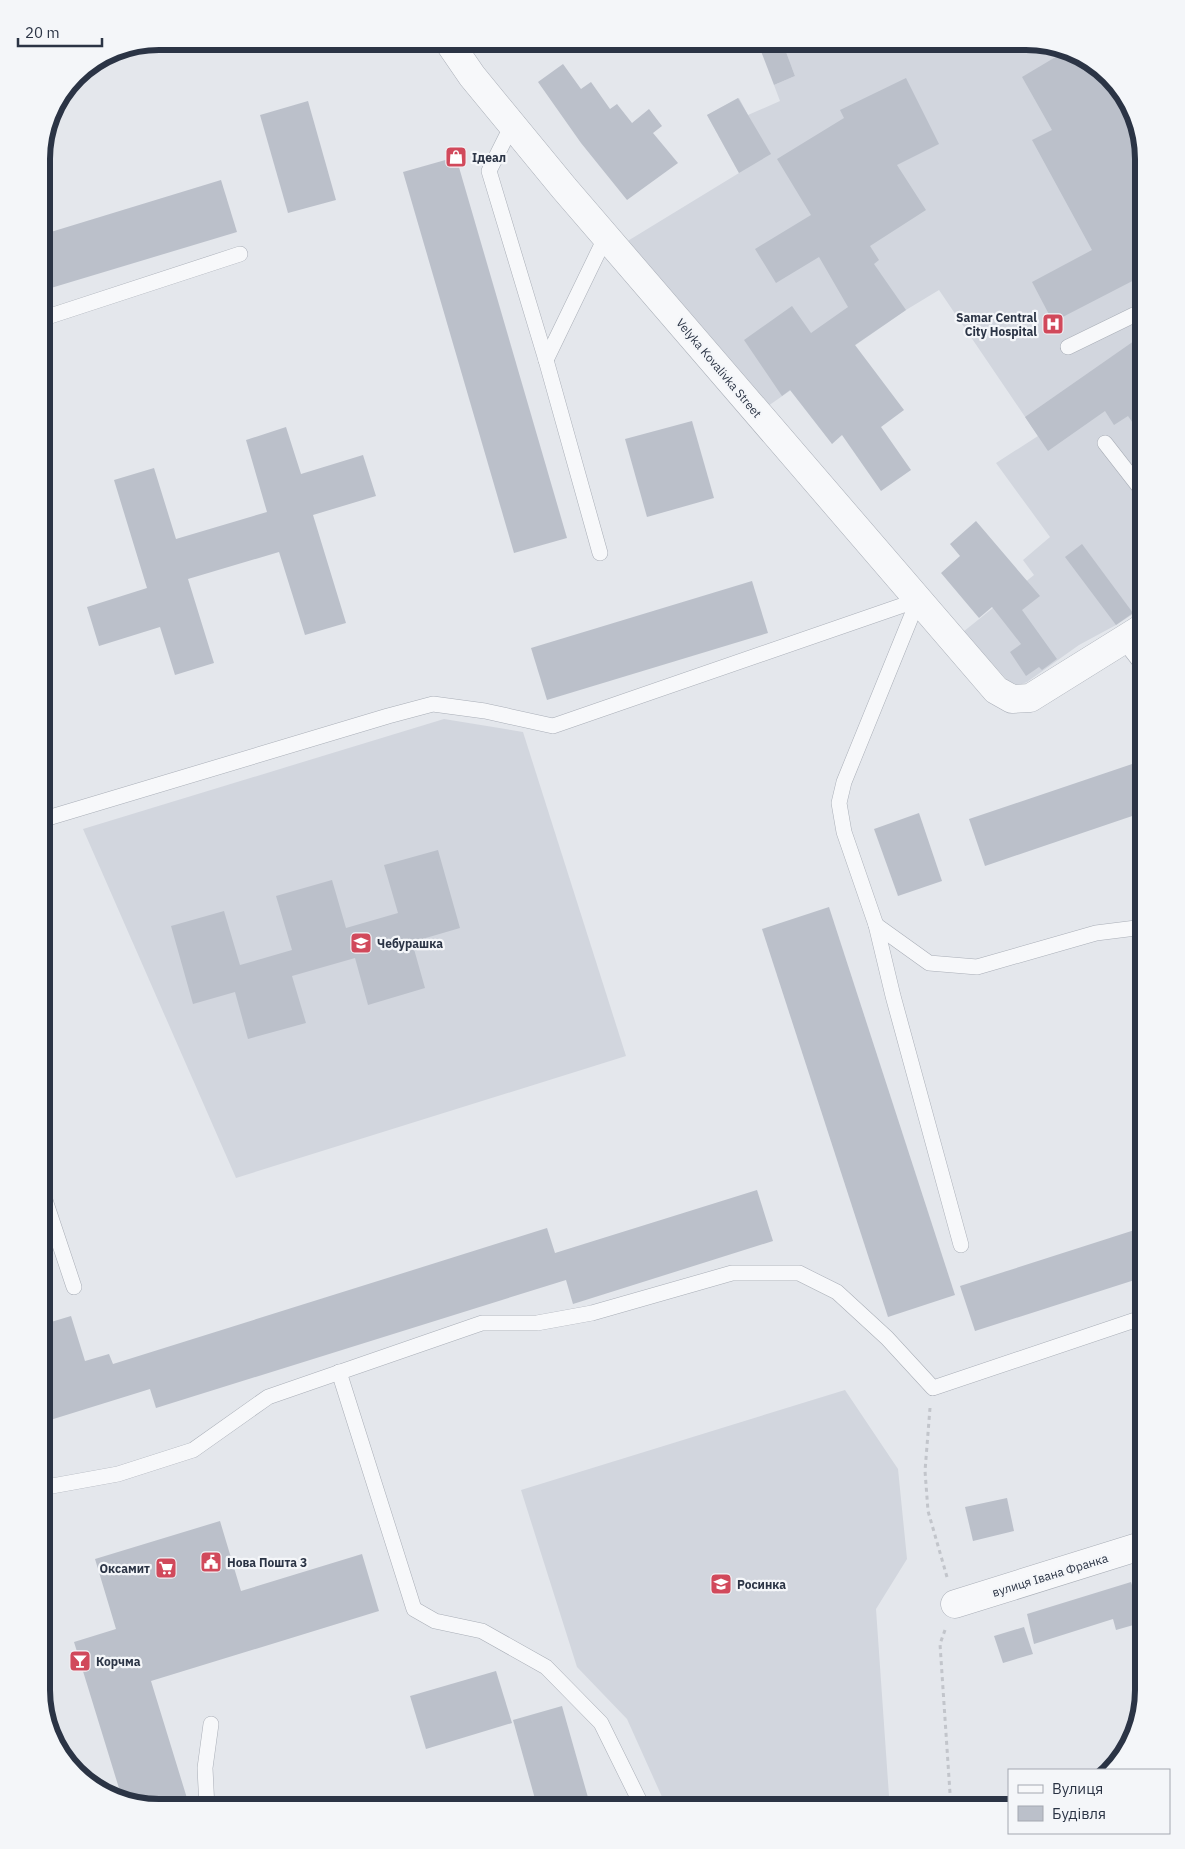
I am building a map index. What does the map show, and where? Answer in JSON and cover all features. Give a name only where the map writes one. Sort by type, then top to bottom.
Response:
[{"type":"street","name":"Velyka Kovalivka Street","points":[[454,50],[472,76],[512,125],[996,690],[1012,699],[1030,698],[1133,634]]},
{"type":"street","name":"вулиця Івана Франка","points":[[955,1604],[1135,1549]]},
{"type":"lane","points":[[512,125],[489,171],[546,360],[600,553]]},
{"type":"lane","points":[[546,360],[606,236]]},
{"type":"lane","points":[[50,316],[240,254]]},
{"type":"lane","points":[[1068,347],[1135,314]]},
{"type":"lane","points":[[1105,443],[1135,481]]},
{"type":"lane","points":[[50,817],[433,704],[485,711],[553,726],[918,600]]},
{"type":"lane","points":[[918,600],[844,782],[839,803],[844,832],[876,925],[893,996],[961,1246]]},
{"type":"lane","points":[[876,925],[929,963],[977,968],[1096,934],[1135,928]]},
{"type":"lane","points":[[50,1215],[74,1288]]},
{"type":"lane","points":[[50,1486],[118,1474],[194,1450],[268,1397],[482,1323],[537,1324],[592,1313],[732,1273],[799,1273],[837,1292],[887,1338],[932,1388],[1135,1321]]},
{"type":"lane","points":[[340,1372],[414,1609],[435,1621],[482,1631],[546,1667],[601,1723],[639,1799]]},
{"type":"lane","points":[[207,1799],[205,1768],[211,1724]]},
{"type":"shaded area","points":[[785,50],[1034,50],[1048,52],[1074,61],[1087,68],[1103,82],[1133,138],[1135,158],[1135,613],[1079,645],[1027,682],[1019,685],[1010,683],[963,632],[1034,575],[1023,560],[1050,537],[996,463],[1038,436],[939,290],[906,310],[768,406],[626,242],[739,173],[707,115],[739,98],[748,115],[780,101],[774,85],[795,76]]},
{"type":"shaded area","name":"Чебурашка","points":[[444,719],[523,732],[626,1056],[236,1178],[83,829]]},
{"type":"shaded area","name":"Росинка","points":[[845,1390],[898,1469],[907,1559],[876,1609],[889,1796],[880,1799],[663,1799],[627,1719],[577,1667],[521,1490]]},
{"type":"building","points":[[761,50],[785,50],[795,76],[774,85]]},
{"type":"building","points":[[1059,55],[1087,68],[1117,98],[1127,117],[1134,144],[1135,280],[1053,322],[1032,282],[1092,250],[1032,140],[1052,130],[1022,77]]},
{"type":"building","points":[[563,64],[581,89],[591,82],[610,109],[617,104],[632,123],[649,109],[662,126],[653,133],[678,163],[627,200],[581,143],[538,82]]},
{"type":"building","points":[[906,78],[939,144],[897,165],[926,210],[870,246],[879,260],[874,264],[906,310],[855,345],[904,410],[881,427],[911,470],[881,491],[842,435],[832,444],[790,390],[782,396],[744,340],[792,306],[811,333],[848,307],[819,257],[776,283],[755,249],[811,215],[777,159],[844,118],[840,110]]},
{"type":"building","points":[[738,98],[771,154],[739,173],[707,115]]},
{"type":"building","points":[[308,101],[336,200],[288,213],[260,115]]},
{"type":"building","points":[[456,157],[567,538],[514,553],[403,172]]},
{"type":"building","points":[[221,180],[237,232],[50,288],[50,232]]},
{"type":"building","points":[[1135,340],[1135,426],[1128,416],[1114,425],[1105,411],[1048,451],[1025,417]]},
{"type":"building","points":[[692,421],[714,498],[647,517],[625,439]]},
{"type":"building","points":[[286,427],[301,474],[363,455],[376,496],[313,515],[346,623],[305,635],[279,552],[188,579],[214,663],[175,675],[160,627],[99,646],[87,607],[147,588],[114,480],[154,468],[176,539],[267,512],[246,440]]},
{"type":"building","points":[[976,521],[1040,596],[1022,610],[1057,659],[1042,670],[1039,667],[1026,676],[1010,652],[1021,644],[992,607],[979,618],[941,573],[960,556],[950,544]]},
{"type":"building","points":[[1082,544],[1133,613],[1116,625],[1065,557]]},
{"type":"building","points":[[752,581],[768,633],[547,700],[531,648]]},
{"type":"building","points":[[1135,763],[1135,815],[985,866],[969,819]]},
{"type":"building","points":[[919,813],[942,881],[898,896],[874,829]]},
{"type":"building","points":[[438,850],[460,928],[412,942],[425,988],[368,1005],[355,958],[292,976],[306,1023],[248,1039],[235,992],[193,1004],[171,926],[224,911],[240,965],[292,950],[276,896],[332,880],[346,928],[398,913],[384,865]]},
{"type":"building","points":[[829,907],[955,1295],[888,1317],[762,929]]},
{"type":"building","points":[[757,1190],[773,1241],[573,1304],[566,1280],[156,1408],[150,1389],[50,1420],[50,1322],[71,1316],[85,1361],[109,1354],[113,1364],[547,1228],[555,1253]]},
{"type":"building","points":[[1135,1230],[1135,1280],[975,1331],[960,1286]]},
{"type":"building","points":[[1007,1498],[1014,1531],[973,1541],[965,1507]]},
{"type":"building","points":[[220,1521],[241,1591],[362,1554],[379,1611],[151,1681],[187,1799],[137,1797],[120,1791],[74,1642],[116,1629],[95,1559]]},
{"type":"building","points":[[1131,1582],[1135,1594],[1135,1625],[1116,1630],[1113,1619],[1034,1644],[1027,1614]]},
{"type":"building","points":[[1024,1627],[1033,1654],[1003,1663],[994,1636]]},
{"type":"building","points":[[496,1671],[512,1723],[426,1749],[410,1696]]},
{"type":"building","points":[[562,1706],[588,1799],[535,1799],[513,1720]]},
{"type":"place","name":"Ідеал","points":[[456,157]]},
{"type":"place","name":"Samar Central City Hospital","points":[[1053,324]]},
{"type":"place","name":"Чебурашка","points":[[361,943]]},
{"type":"place","name":"Нова Пошта 3","points":[[211,1562]]},
{"type":"place","name":"Оксамит","points":[[166,1568]]},
{"type":"place","name":"Росинка","points":[[721,1584]]},
{"type":"place","name":"Корчма","points":[[80,1661]]}]
